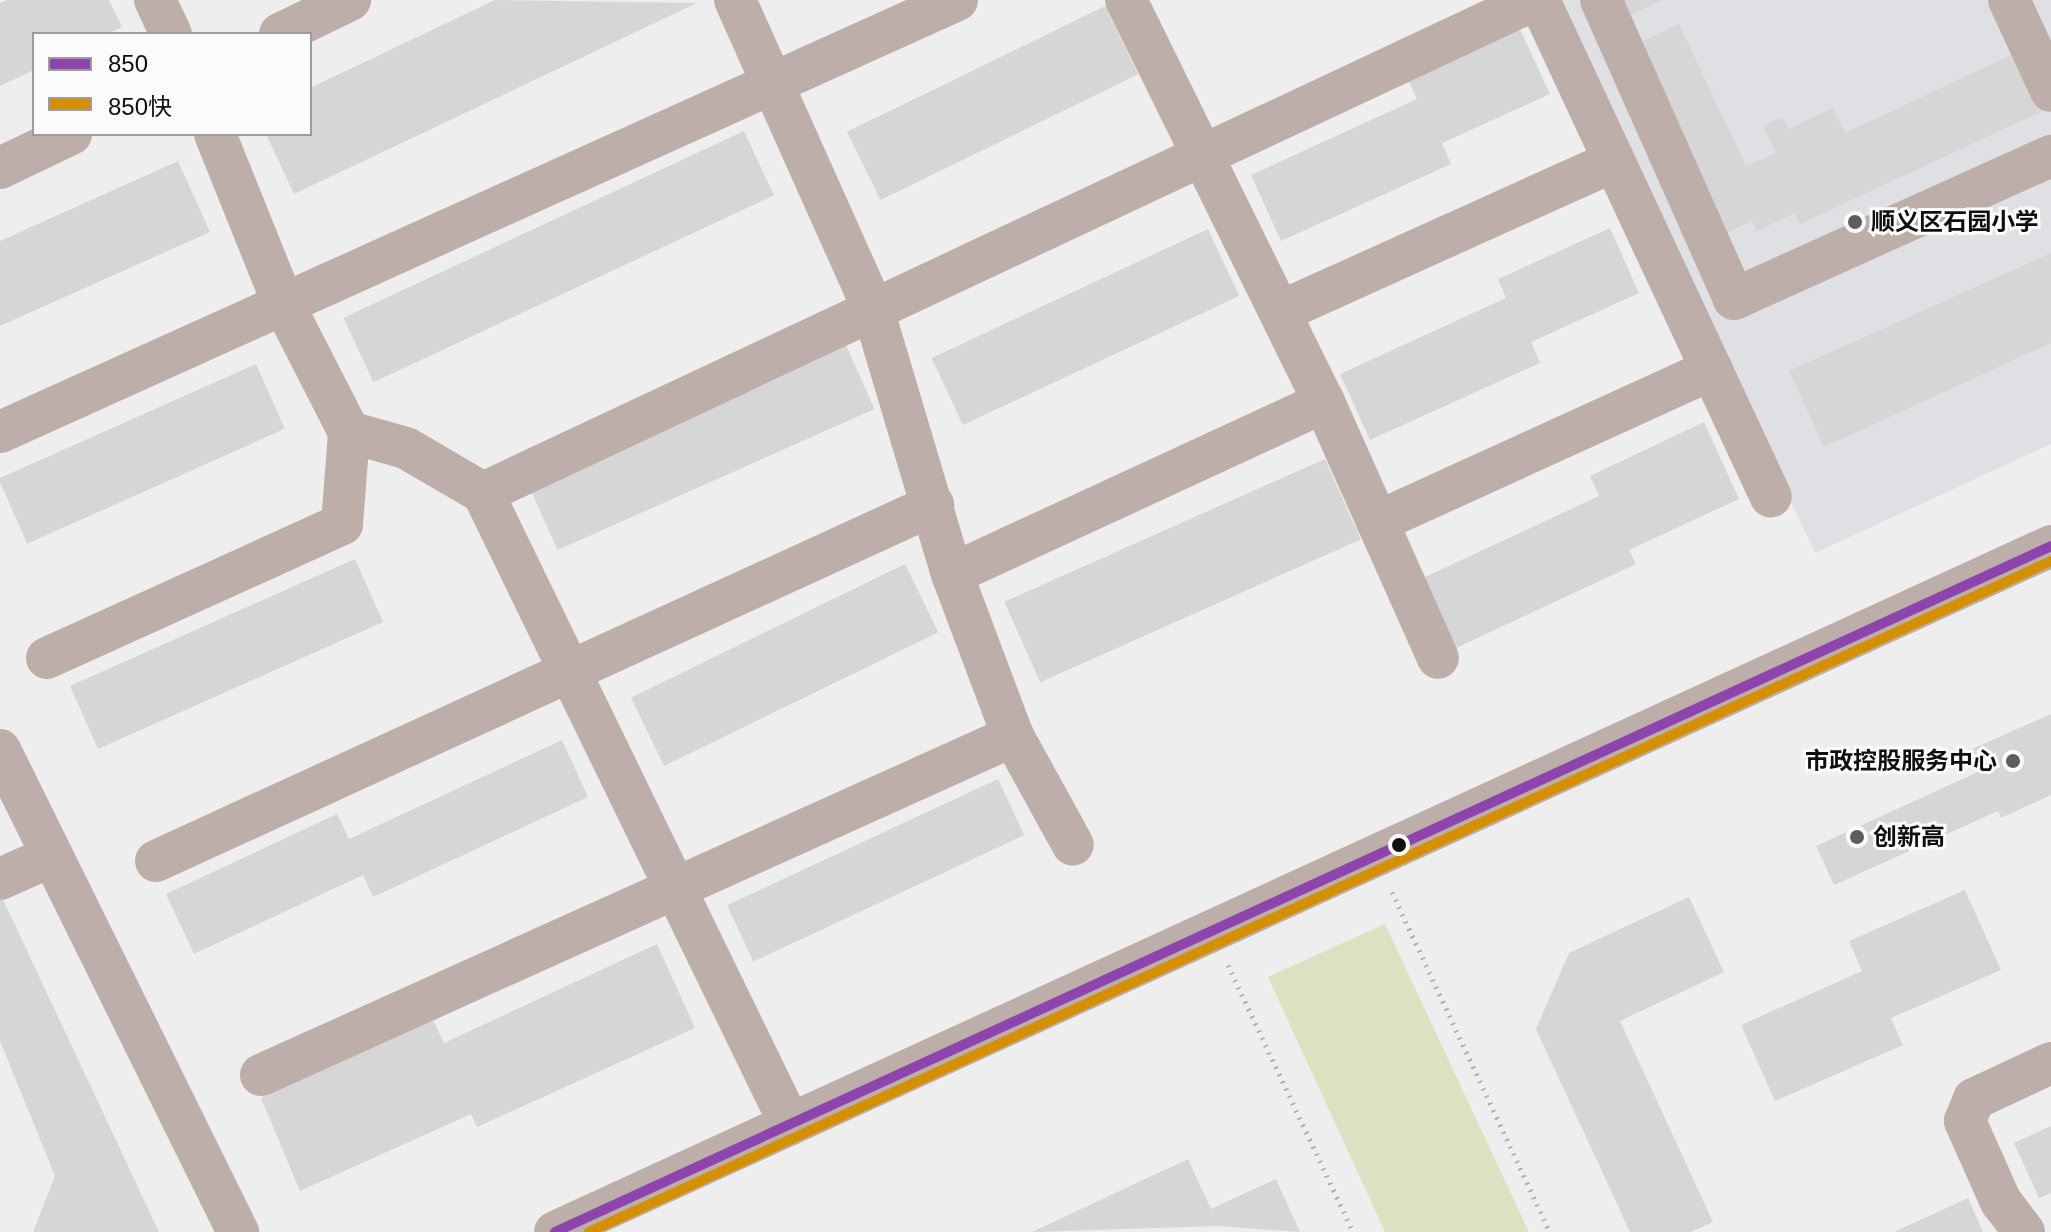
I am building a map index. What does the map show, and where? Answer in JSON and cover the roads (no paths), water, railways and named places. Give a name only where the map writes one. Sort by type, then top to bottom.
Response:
[{"type":"street","points":[[155,0],[170,32]]},
{"type":"street","points":[[284,32],[350,0]]},
{"type":"street","points":[[735,0],[767,86],[872,306],[952,574],[1013,736],[1073,845]]},
{"type":"street","points":[[0,432],[957,0]]},
{"type":"street","points":[[1126,0],[1209,156],[1284,310],[1438,658]]},
{"type":"street","points":[[483,493],[872,306],[1209,156],[1536,0],[1771,497]]},
{"type":"street","points":[[1601,0],[1734,299],[2051,156]]},
{"type":"street","points":[[2009,0],[2051,91]]},
{"type":"street","points":[[0,168],[67,136]]},
{"type":"street","points":[[47,658],[342,524],[349,432],[283,303],[216,136]]},
{"type":"street","points":[[1284,310],[1614,161]]},
{"type":"street","points":[[1377,522],[1712,369]]},
{"type":"street","points":[[952,574],[1324,402]]},
{"type":"street","points":[[349,432],[406,448],[483,493],[573,671],[790,1124]]},
{"type":"street","points":[[156,861],[933,505]]},
{"type":"street","points":[[555,1232],[1214,935],[2051,546]]},
{"type":"street","points":[[261,1075],[1013,736]]},
{"type":"street","points":[[0,750],[238,1232]]},
{"type":"street","points":[[0,879],[52,856]]},
{"type":"street","points":[[2024,1232],[2001,1202],[1965,1121],[1974,1099],[2051,1063]]},
{"type":"place","name":"顺义区石园小学","points":[[1855,222]]},
{"type":"place","name":"市政控股服务中心","points":[[2013,761]]},
{"type":"place","name":"创新高","points":[[1857,837]]}]
